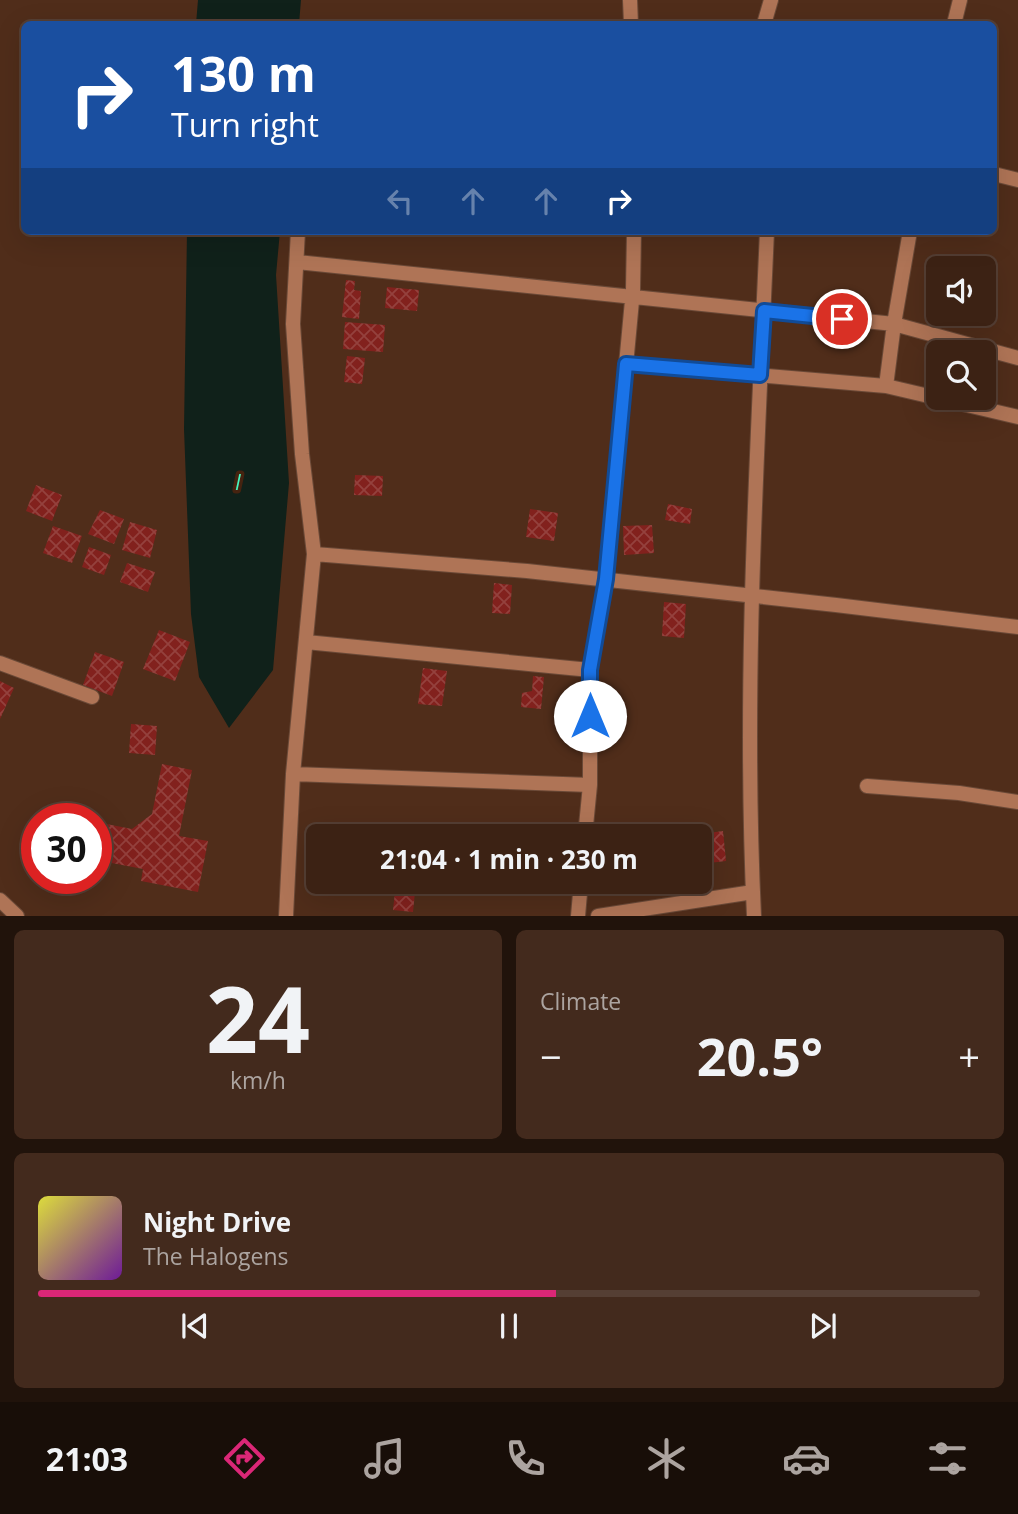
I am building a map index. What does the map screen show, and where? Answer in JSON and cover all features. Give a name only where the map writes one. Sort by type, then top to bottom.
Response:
[{"type":"street","points":[[630,0],[631,21]]},
{"type":"street","points":[[765,21],[771,0]]},
{"type":"street","points":[[955,21],[960,0]]},
{"type":"street","points":[[997,175],[1018,180]]},
{"type":"street","points":[[286,915],[293,774],[314,554],[302,454],[293,324],[298,235]]},
{"type":"street","points":[[586,824],[590,785],[590,670],[606,579],[633,298],[634,235]]},
{"type":"street","points":[[754,915],[749,773],[752,595],[767,235]]},
{"type":"street","points":[[886,386],[908,235]]},
{"type":"street","points":[[297,262],[894,324],[1018,358]]},
{"type":"street","points":[[626,364],[886,386],[1018,417]]},
{"type":"street","points":[[314,554],[606,579],[1018,627]]},
{"type":"street","points":[[306,642],[590,670]]},
{"type":"street","points":[[0,663],[92,696]]},
{"type":"street","points":[[293,774],[590,785]]},
{"type":"street","points":[[867,786],[959,793],[1018,802]]},
{"type":"street","points":[[598,915],[753,892]]},
{"type":"street","points":[[578,915],[580,894]]},
{"type":"street","points":[[0,900],[17,915]]},
{"type":"water","points":[[198,0],[301,0],[299,21],[196,21]]},
{"type":"water","name":"l","points":[[187,235],[280,235],[276,275],[289,483],[273,670],[229,728],[199,677],[191,614],[184,429]]},
{"type":"building","points":[[346,280],[355,281],[354,290],[361,291],[359,319],[342,317]]},
{"type":"building","points":[[387,287],[419,290],[417,311],[385,308]]},
{"type":"building","points":[[345,322],[385,325],[383,352],[343,349]]},
{"type":"building","points":[[347,356],[365,358],[362,384],[344,382]]},
{"type":"building","points":[[355,475],[383,476],[382,496],[354,495]]},
{"type":"building","points":[[36,485],[62,495],[52,521],[26,511]]},
{"type":"building","points":[[668,504],[692,509],[690,524],[665,520]]},
{"type":"building","points":[[530,509],[558,513],[554,541],[526,537]]},
{"type":"building","points":[[100,510],[124,519],[114,544],[88,534]]},
{"type":"building","points":[[130,522],[157,530],[150,558],[122,550]]},
{"type":"building","points":[[652,525],[654,553],[624,555],[623,526]]},
{"type":"building","points":[[53,526],[82,536],[72,563],[43,553]]},
{"type":"building","points":[[89,547],[111,555],[104,575],[82,567]]},
{"type":"building","points":[[127,563],[155,572],[148,592],[120,582]]},
{"type":"building","points":[[494,583],[512,585],[510,614],[492,613]]},
{"type":"building","points":[[664,602],[686,604],[684,638],[662,636]]},
{"type":"building","points":[[159,630],[190,642],[175,681],[143,669]]},
{"type":"building","points":[[95,652],[124,662],[112,696],[83,685]]},
{"type":"building","points":[[423,668],[447,671],[442,706],[418,704]]},
{"type":"building","points":[[533,676],[544,677],[541,709],[521,707],[522,693],[532,691]]},
{"type":"building","points":[[0,681],[14,688],[0,719]]},
{"type":"building","points":[[131,724],[157,726],[155,755],[129,753]]},
{"type":"building","points":[[162,764],[192,770],[179,836],[208,841],[198,892],[141,881],[143,869],[112,863],[112,825],[132,829],[152,814]]},
{"type":"building","points":[[723,831],[726,861],[712,863],[712,833]]},
{"type":"building","points":[[395,894],[415,894],[413,912],[393,910]]},
{"type":"route","points":[[590,716],[590,670],[606,579],[626,364],[760,375],[764,311],[842,319]]}]
